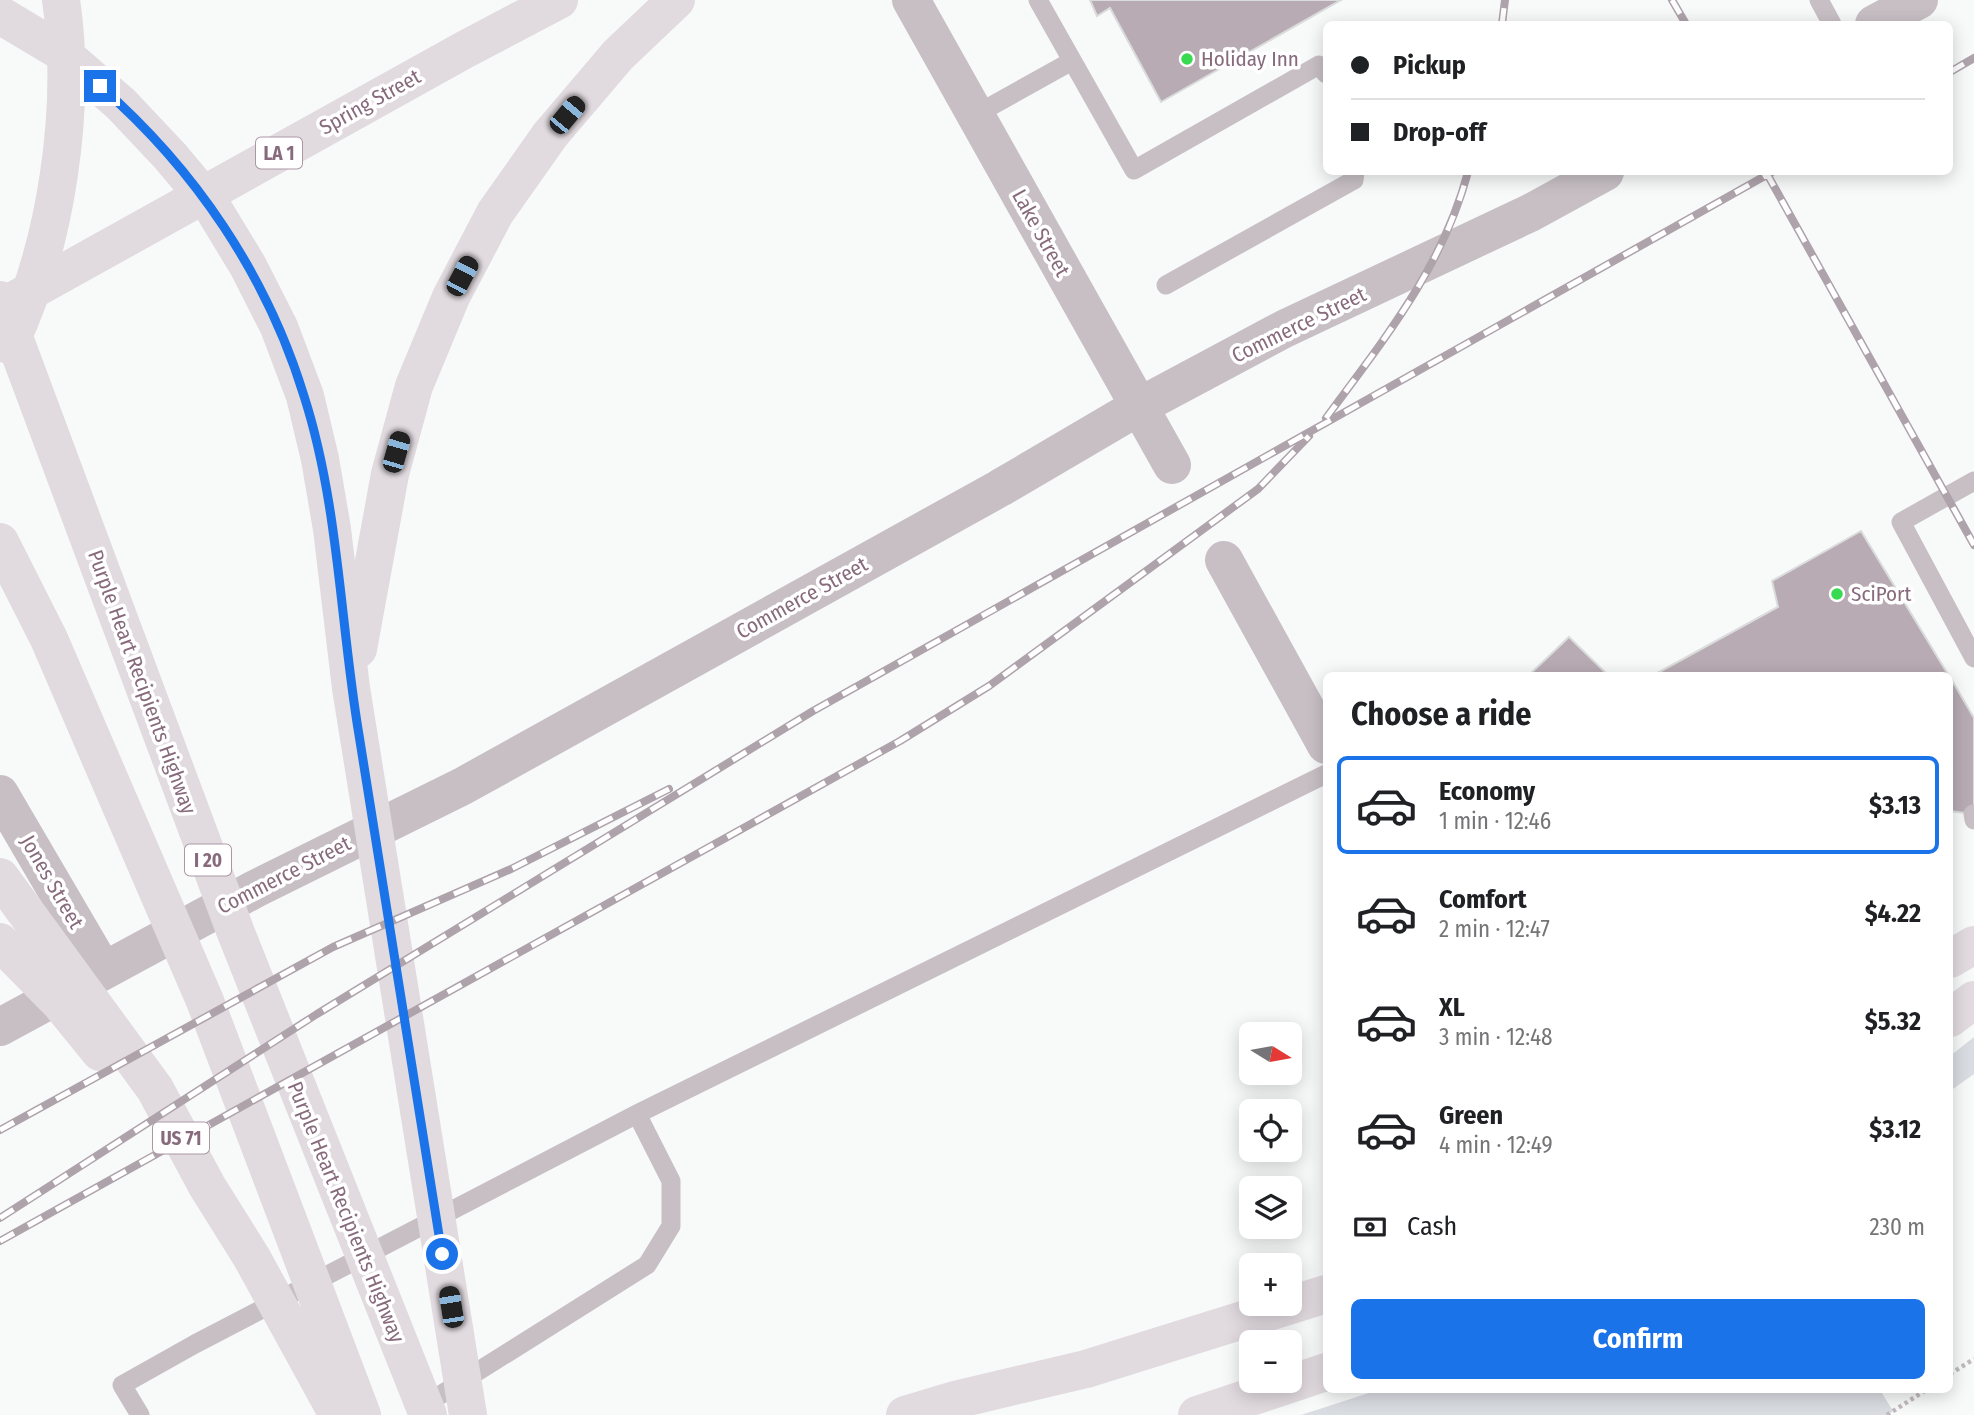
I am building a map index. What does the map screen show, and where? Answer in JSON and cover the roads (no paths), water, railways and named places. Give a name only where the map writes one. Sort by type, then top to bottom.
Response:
[{"type":"main road","points":[[0,363],[19,323],[42,259],[57,189],[66,62],[61,0]]},
{"type":"main road","name":"Spring Street","points":[[0,309],[464,50],[559,0]]},
{"type":"main road","points":[[351,688],[390,474],[414,386],[451,298],[495,214],[550,135],[618,55],[676,0]]},
{"type":"main road","points":[[0,15],[60,51],[121,104],[211,205],[248,266],[279,327],[305,396],[320,459],[332,529],[351,688],[468,1415]]},
{"type":"main road","name":"Purple Heart Recipients Highway","points":[[0,300],[236,933],[428,1415]]},
{"type":"main road","name":"I 20","points":[[0,542],[49,639],[205,1001],[362,1415]]},
{"type":"main road","name":"US 71","points":[[0,877],[155,1089],[207,1186],[251,1258],[338,1415]]},
{"type":"main road","points":[[0,942],[61,1004],[207,1186]]},
{"type":"main road","points":[[1953,957],[1974,945]]},
{"type":"main road","points":[[1953,1016],[1974,1000]]},
{"type":"main road","points":[[905,1415],[955,1400],[1086,1369],[1323,1295]]},
{"type":"main road","points":[[1197,1415],[1323,1373]]},
{"type":"street","name":"Lake Street","points":[[911,0],[1172,466]]},
{"type":"street","points":[[1880,21],[1919,0]]},
{"type":"street","name":"Commerce Street","points":[[0,1027],[255,889],[463,786],[988,495],[1139,407],[1284,329],[1495,230],[1599,175]]},
{"type":"street","points":[[1224,560],[1323,740]]},
{"type":"street","name":"Jones Street","points":[[0,794],[103,970]]},
{"type":"lane","points":[[1038,0],[1135,170],[1319,65],[1323,70]]},
{"type":"lane","points":[[1819,0],[1830,21]]},
{"type":"lane","points":[[975,115],[1072,61]]},
{"type":"lane","points":[[1167,285],[1354,180],[1355,175]]},
{"type":"lane","points":[[1974,481],[1901,522],[1974,658]]},
{"type":"lane","points":[[140,1415],[122,1385],[195,1344],[637,1114],[1323,776]]},
{"type":"lane","points":[[408,1415],[648,1265],[671,1226],[671,1181],[637,1114]]},
{"type":"railway","points":[[1502,21],[1505,0]]},
{"type":"railway","points":[[1672,0],[1684,21]]},
{"type":"railway","points":[[1953,70],[1974,58]]},
{"type":"railway","points":[[1326,418],[1390,331],[1427,272],[1457,207],[1467,175]]},
{"type":"railway","points":[[0,1218],[317,1014],[813,711],[1767,175]]},
{"type":"railway","points":[[1768,175],[1974,545]]},
{"type":"railway","points":[[0,1241],[900,741],[989,686],[1258,489],[1309,436]]},
{"type":"railway","points":[[0,1130],[333,947],[511,869],[669,789]]},
{"type":"place","name":"Holiday Inn","points":[[1187,59]]},
{"type":"place","name":"SciPort","points":[[1837,594]]}]
